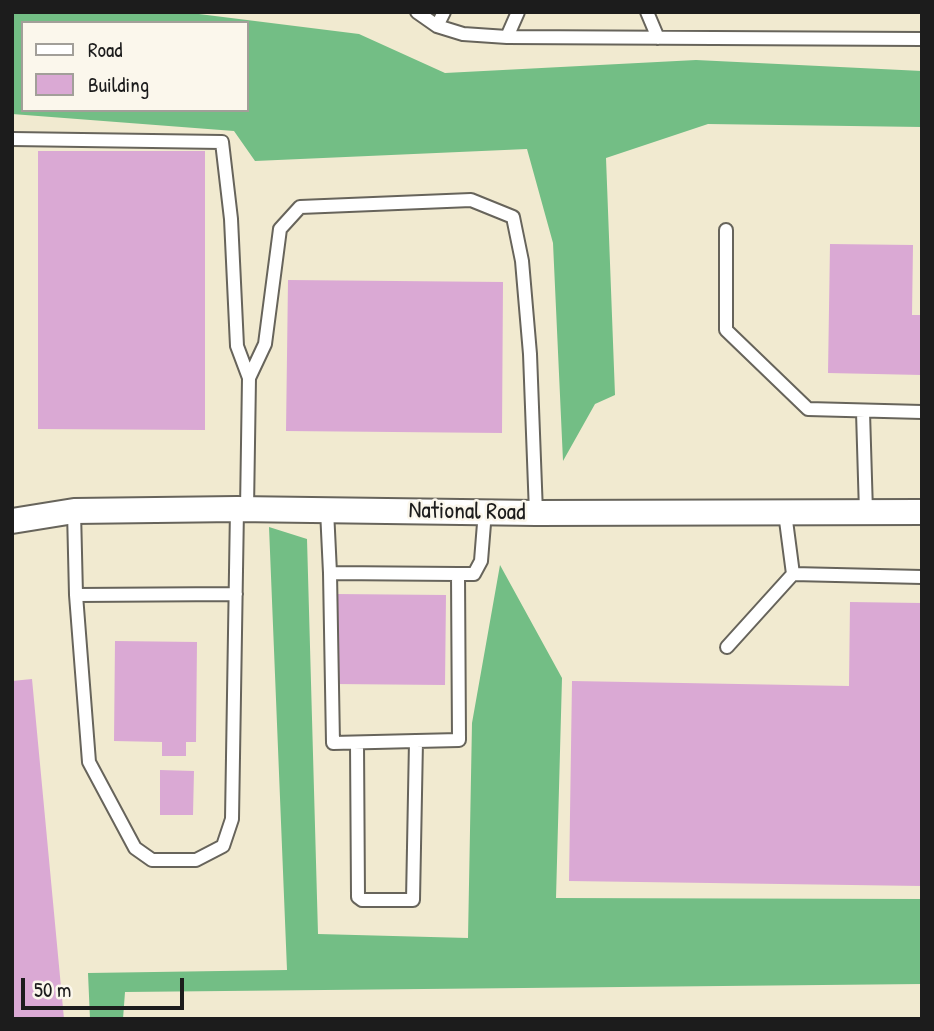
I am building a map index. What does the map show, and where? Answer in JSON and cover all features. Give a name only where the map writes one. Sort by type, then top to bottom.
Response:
[{"type":"street","name":"National Road","points":[[12,521],[75,511],[242,509],[536,513],[922,512]]},
{"type":"lane","points":[[417,12],[437,26],[463,34],[507,37],[922,39]]},
{"type":"lane","points":[[437,26],[444,12]]},
{"type":"lane","points":[[507,37],[518,12]]},
{"type":"lane","points":[[647,12],[658,38]]},
{"type":"lane","points":[[12,139],[222,142],[231,219],[237,346],[249,378]]},
{"type":"lane","points":[[75,511],[76,595],[89,762],[135,848],[152,860],[196,860],[223,846],[232,819],[236,594],[249,378],[265,344],[280,229],[300,207],[471,200],[513,217],[522,261],[529,342],[536,513]]},
{"type":"lane","points":[[726,230],[726,330],[808,409],[922,412]]},
{"type":"lane","points":[[863,412],[866,512]]},
{"type":"lane","points":[[327,510],[333,743],[459,740],[458,574]]},
{"type":"lane","points":[[330,573],[474,574],[481,561],[485,511]]},
{"type":"lane","points":[[785,513],[793,574]]},
{"type":"lane","points":[[727,647],[793,574],[922,577]]},
{"type":"lane","points":[[76,595],[236,594]]},
{"type":"lane","points":[[357,743],[358,897],[362,900],[413,900],[416,741]]},
{"type":"green space","points":[[12,12],[183,12],[359,34],[445,73],[696,60],[922,71],[922,127],[708,124],[606,158],[615,395],[595,404],[563,461],[553,243],[527,149],[255,161],[234,131],[12,114]]},
{"type":"green space","points":[[269,527],[307,539],[318,934],[468,938],[472,723],[500,565],[562,678],[556,898],[922,899],[922,984],[125,992],[123,1019],[90,1019],[88,973],[287,970]]},
{"type":"building","points":[[38,151],[205,151],[205,430],[38,429]]},
{"type":"building","points":[[830,244],[913,245],[912,315],[922,315],[922,375],[828,373]]},
{"type":"building","points":[[288,280],[503,282],[502,433],[286,431]]},
{"type":"building","points":[[336,594],[446,595],[445,685],[335,684]]},
{"type":"building","points":[[850,602],[922,603],[922,886],[569,881],[572,681],[849,686]]},
{"type":"building","points":[[115,641],[197,642],[196,742],[186,742],[186,756],[162,756],[162,742],[114,741]]},
{"type":"building","points":[[32,679],[64,1019],[12,1019],[12,681]]},
{"type":"building","points":[[160,770],[194,771],[193,815],[160,815]]}]
